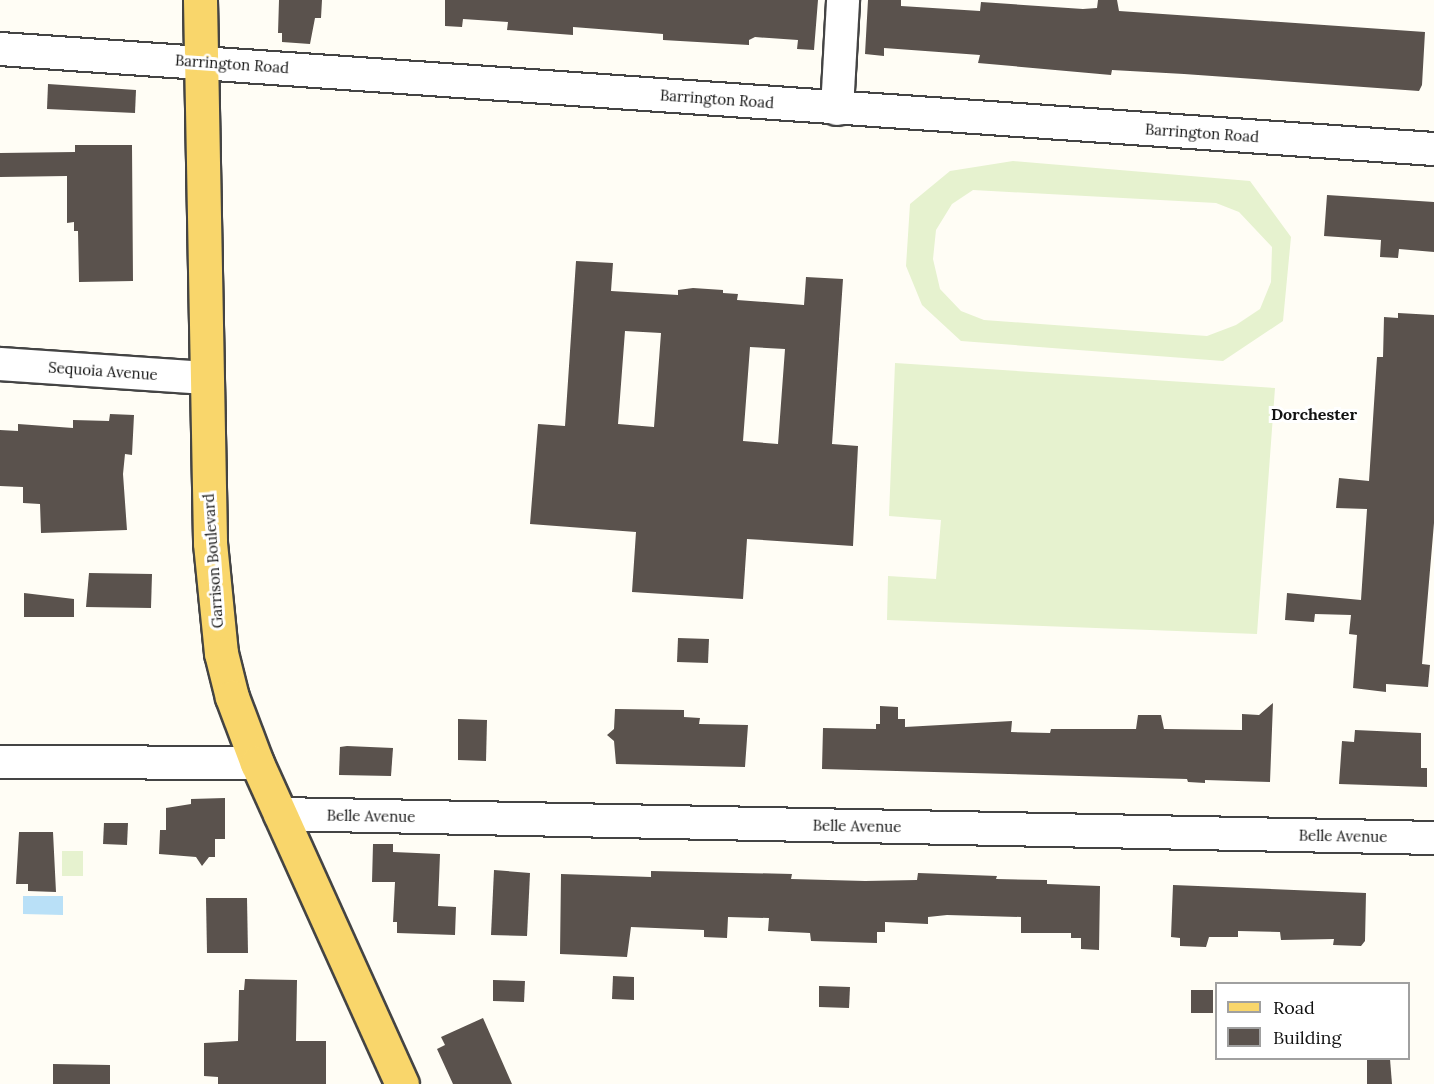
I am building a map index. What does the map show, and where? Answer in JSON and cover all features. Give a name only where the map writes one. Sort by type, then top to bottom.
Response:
[{"type":"main road","name":"Garrison Boulevard","points":[[200,0],[205,378],[216,625],[232,697],[257,763],[402,1084]]},
{"type":"street","points":[[837,109],[843,0]]},
{"type":"street","name":"Barrington Road","points":[[0,49],[1434,149]]},
{"type":"street","name":"Sequoia Avenue","points":[[0,363],[205,378]]},
{"type":"street","points":[[0,762],[257,763]]},
{"type":"street","name":"Belle Avenue","points":[[280,814],[1434,838]]},
{"type":"green space","points":[[1013,161],[1250,181],[1291,237],[1283,321],[1223,361],[961,341],[922,305],[906,266],[910,204],[950,171]],"holes":[[[973,190],[1216,203],[1239,212],[1272,247],[1271,282],[1260,309],[1236,325],[1207,336],[984,320],[961,311],[940,289],[933,259],[936,230],[952,204]]]},
{"type":"green space","points":[[895,363],[1275,388],[1257,634],[887,620],[888,576],[936,579],[941,520],[889,516]]},
{"type":"green space","points":[[62,851],[83,851],[83,876],[62,876]]},
{"type":"water","points":[[23,896],[63,896],[63,915],[23,914]]},
{"type":"building","points":[[279,0],[322,0],[321,18],[315,18],[310,44],[282,42],[282,33],[278,33]]},
{"type":"building","points":[[445,0],[818,0],[814,50],[797,49],[798,40],[755,37],[749,40],[749,45],[663,40],[663,34],[573,27],[573,35],[507,30],[508,22],[463,19],[462,27],[445,26]]},
{"type":"building","points":[[868,0],[901,0],[901,6],[980,11],[981,2],[1083,9],[1097,8],[1098,0],[1117,0],[1119,11],[1425,32],[1422,85],[1419,91],[1112,70],[1111,75],[978,63],[980,55],[884,48],[884,56],[865,54]]},
{"type":"building","points":[[48,84],[136,90],[135,113],[47,109]]},
{"type":"building","points":[[75,145],[132,145],[133,281],[79,282],[78,231],[74,231],[74,222],[67,223],[67,176],[0,177],[0,153],[75,152]]},
{"type":"building","points":[[1327,195],[1434,202],[1434,252],[1399,249],[1398,258],[1380,257],[1381,240],[1324,236]]},
{"type":"building","points":[[576,261],[613,263],[611,291],[678,295],[678,290],[693,288],[723,290],[723,293],[738,294],[737,300],[804,305],[806,277],[843,279],[832,444],[858,446],[853,546],[747,539],[743,599],[632,592],[636,532],[530,524],[538,424],[565,426]],"holes":[[[625,331],[661,333],[654,427],[618,424]],[[750,347],[785,349],[778,444],[743,441]]]},
{"type":"building","points":[[1398,313],[1434,315],[1434,523],[1422,664],[1430,665],[1428,687],[1386,684],[1386,692],[1353,688],[1357,635],[1349,634],[1351,615],[1315,614],[1314,622],[1285,620],[1287,593],[1361,600],[1367,509],[1336,508],[1339,478],[1369,481],[1377,357],[1383,357],[1384,317],[1398,318]]},
{"type":"building","points":[[110,414],[134,415],[132,455],[125,454],[123,474],[127,530],[41,533],[40,504],[23,503],[23,487],[0,486],[0,430],[18,431],[18,424],[73,428],[73,420],[109,421]]},
{"type":"building","points":[[89,573],[152,574],[151,608],[86,607]]},
{"type":"building","points":[[24,593],[74,599],[74,617],[24,617]]},
{"type":"building","points":[[678,638],[709,639],[708,663],[677,662]]},
{"type":"building","points":[[1273,703],[1270,782],[1205,780],[1205,783],[1188,782],[1187,779],[822,769],[823,728],[876,729],[876,724],[880,724],[880,706],[898,707],[898,719],[905,719],[905,727],[1012,721],[1011,732],[1050,733],[1051,729],[1136,729],[1138,715],[1161,715],[1164,729],[1242,730],[1242,714],[1259,715]]},
{"type":"building","points":[[615,709],[684,710],[684,717],[700,718],[699,724],[748,725],[745,767],[616,764],[614,741],[607,735],[614,729]]},
{"type":"building","points":[[458,719],[487,720],[486,761],[458,760]]},
{"type":"building","points":[[1355,730],[1421,733],[1421,768],[1427,768],[1427,787],[1339,784],[1342,741],[1354,742]]},
{"type":"building","points":[[340,747],[393,748],[391,776],[339,775]]},
{"type":"building","points":[[225,798],[225,839],[215,839],[215,857],[209,857],[202,866],[196,857],[159,854],[160,830],[166,830],[166,808],[191,804],[191,799]]},
{"type":"building","points":[[104,823],[128,823],[127,845],[103,844]]},
{"type":"building","points":[[19,832],[53,832],[56,892],[28,891],[28,884],[16,884]]},
{"type":"building","points":[[373,844],[393,844],[393,852],[440,854],[438,906],[456,907],[455,935],[397,933],[397,922],[393,922],[395,882],[372,882]]},
{"type":"building","points":[[494,870],[530,873],[527,936],[491,935]]},
{"type":"building","points":[[651,871],[792,874],[791,879],[865,881],[917,880],[918,873],[997,876],[996,879],[1047,880],[1047,884],[1100,886],[1099,950],[1081,949],[1081,938],[1071,938],[1071,933],[1021,933],[1021,917],[947,915],[928,917],[928,924],[885,922],[885,932],[877,932],[877,943],[811,941],[810,933],[768,931],[769,918],[728,917],[727,938],[704,937],[704,930],[631,927],[627,957],[560,954],[561,874],[651,877]]},
{"type":"building","points":[[1173,885],[1366,893],[1365,941],[1361,946],[1333,945],[1334,939],[1281,940],[1280,932],[1238,931],[1238,937],[1209,937],[1206,947],[1180,946],[1180,938],[1171,937]]},
{"type":"building","points":[[206,898],[247,898],[248,953],[207,953]]},
{"type":"building","points":[[613,976],[634,977],[634,1000],[612,999]]},
{"type":"building","points":[[245,979],[297,980],[296,1041],[326,1041],[326,1084],[218,1084],[218,1077],[204,1076],[204,1043],[238,1041],[239,990],[244,990]]},
{"type":"building","points":[[493,980],[525,981],[524,1002],[493,1001]]},
{"type":"building","points":[[819,986],[850,987],[849,1008],[819,1007]]},
{"type":"building","points":[[1191,990],[1213,990],[1213,1013],[1191,1013]]},
{"type":"building","points":[[483,1018],[512,1084],[453,1084],[437,1049],[445,1045],[441,1037]]},
{"type":"building","points":[[1367,1060],[1390,1060],[1392,1084],[1367,1084]]},
{"type":"building","points":[[53,1064],[110,1065],[110,1084],[53,1084]]},
{"type":"district","name":"Dorchester","points":[[1314,414]]}]
